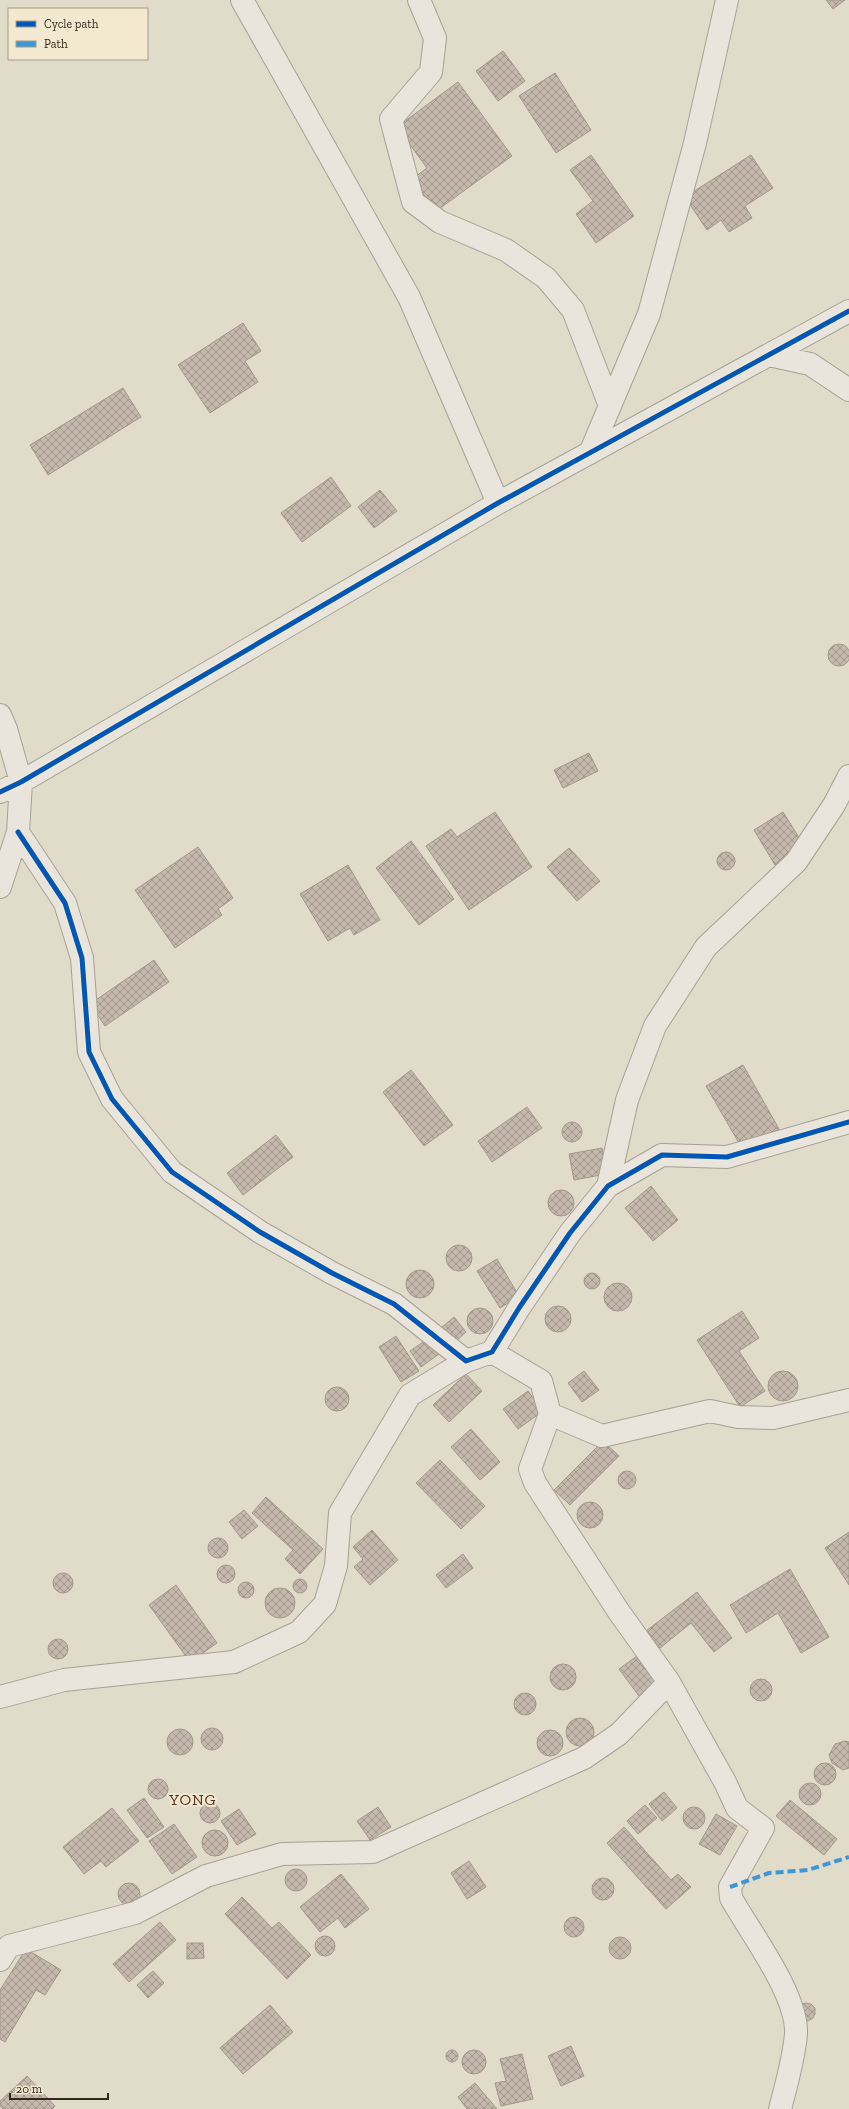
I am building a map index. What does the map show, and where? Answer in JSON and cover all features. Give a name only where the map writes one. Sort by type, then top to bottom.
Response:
[{"type":"street","points":[[242,0],[409,297],[498,503]]},
{"type":"street","points":[[419,0],[435,38],[431,72],[391,118],[413,202],[440,222],[506,250],[546,278],[573,310],[610,406]]},
{"type":"street","points":[[590,453],[649,314],[695,144],[727,0]]},
{"type":"street","points":[[0,792],[21,782],[498,503],[849,311]]},
{"type":"street","points":[[769,355],[810,364],[849,390]]},
{"type":"street","points":[[0,715],[6,729],[21,782],[18,832],[0,887]]},
{"type":"street","points":[[608,1186],[627,1100],[655,1026],[706,946],[796,862],[834,805],[849,776]]},
{"type":"street","points":[[18,832],[65,902],[82,958],[89,1052],[112,1099],[172,1172],[260,1232],[332,1273],[394,1304],[466,1361]]},
{"type":"street","points":[[0,1697],[64,1680],[234,1662],[299,1632],[325,1604],[336,1566],[340,1513],[410,1395],[466,1361],[492,1352],[519,1308],[570,1233],[608,1186],[662,1155],[727,1157],[849,1122]]},
{"type":"street","points":[[492,1352],[541,1381],[550,1414],[530,1469],[535,1483],[619,1612],[668,1682],[725,1782],[737,1808],[763,1828],[730,1887],[731,1898],[773,1967],[792,2008],[796,2034],[780,2109]]},
{"type":"street","points":[[550,1414],[602,1436],[710,1411],[738,1417],[773,1418],[849,1400]]},
{"type":"street","points":[[0,1960],[9,1946],[135,1913],[206,1876],[282,1854],[373,1852],[584,1758],[619,1734],[668,1682]]},
{"type":"building","points":[[826,0],[845,0],[833,9]]},
{"type":"building","points":[[503,51],[525,81],[498,101],[476,71]]},
{"type":"building","points":[[555,73],[591,130],[556,153],[519,96]]},
{"type":"building","points":[[458,82],[512,156],[436,211],[412,179],[427,168],[397,127]]},
{"type":"building","points":[[591,155],[634,216],[596,243],[576,214],[593,201],[570,170]]},
{"type":"building","points":[[751,155],[773,188],[745,206],[752,218],[729,232],[721,220],[707,230],[685,197]]},
{"type":"building","points":[[243,323],[261,351],[245,361],[258,382],[210,413],[178,365]]},
{"type":"building","points":[[123,388],[141,417],[48,475],[30,445]]},
{"type":"building","points":[[331,477],[351,506],[302,542],[281,513]]},
{"type":"building","points":[[380,490],[397,511],[374,528],[358,507]]},
{"type":"building","points":[[839,644],[847,647],[850,655],[847,663],[839,666],[831,663],[828,655],[831,647]]},
{"type":"building","points":[[589,753],[598,771],[563,788],[554,770]]},
{"type":"building","points":[[495,812],[532,867],[469,910],[426,846],[451,829],[457,837]]},
{"type":"building","points":[[783,812],[805,847],[775,865],[754,830]]},
{"type":"building","points":[[411,841],[454,899],[419,925],[376,868]]},
{"type":"building","points":[[198,847],[233,898],[218,909],[222,915],[175,948],[135,890]]},
{"type":"building","points":[[569,848],[600,881],[577,901],[547,867]]},
{"type":"building","points":[[726,852],[732,855],[735,861],[732,867],[726,870],[720,867],[717,861],[720,855]]},
{"type":"building","points":[[348,865],[380,920],[354,935],[350,928],[328,941],[300,894]]},
{"type":"building","points":[[154,960],[169,982],[105,1026],[90,1004]]},
{"type":"building","points":[[743,1065],[779,1129],[743,1150],[706,1086]]},
{"type":"building","points":[[411,1070],[453,1125],[424,1146],[383,1092]]},
{"type":"building","points":[[527,1107],[542,1128],[492,1162],[478,1141]]},
{"type":"building","points":[[572,1122],[579,1125],[582,1132],[579,1139],[572,1142],[565,1139],[562,1132],[565,1125]]},
{"type":"building","points":[[276,1135],[293,1157],[243,1195],[227,1173]]},
{"type":"building","points":[[602,1148],[606,1174],[574,1180],[569,1154]]},
{"type":"building","points":[[651,1186],[678,1220],[653,1241],[625,1208]]},
{"type":"building","points":[[561,1190],[570,1194],[574,1203],[570,1212],[561,1216],[552,1212],[548,1203],[552,1194]]},
{"type":"building","points":[[459,1245],[468,1249],[472,1258],[468,1267],[459,1271],[450,1267],[446,1258],[450,1249]]},
{"type":"building","points":[[497,1259],[519,1296],[500,1308],[477,1271]]},
{"type":"building","points":[[420,1270],[430,1274],[434,1284],[430,1294],[420,1298],[410,1294],[406,1284],[410,1274]]},
{"type":"building","points":[[592,1273],[598,1275],[600,1281],[598,1287],[592,1289],[586,1287],[584,1281],[586,1275]]},
{"type":"building","points":[[618,1283],[628,1287],[632,1297],[628,1307],[618,1311],[608,1307],[604,1297],[608,1287]]},
{"type":"building","points":[[558,1306],[567,1310],[571,1319],[567,1328],[558,1332],[549,1328],[545,1319],[549,1310]]},
{"type":"building","points":[[480,1308],[489,1312],[493,1321],[489,1330],[480,1334],[471,1330],[467,1321],[471,1312]]},
{"type":"building","points":[[742,1311],[759,1338],[739,1351],[765,1391],[740,1407],[697,1340]]},
{"type":"building","points":[[454,1317],[466,1332],[454,1343],[442,1327]]},
{"type":"building","points":[[396,1336],[419,1371],[401,1382],[379,1347]]},
{"type":"building","points":[[432,1336],[443,1351],[421,1367],[410,1351]]},
{"type":"building","points":[[584,1371],[599,1390],[582,1402],[568,1383]]},
{"type":"building","points":[[783,1371],[794,1375],[798,1386],[794,1397],[783,1401],[772,1397],[768,1386],[772,1375]]},
{"type":"building","points":[[466,1374],[482,1391],[449,1422],[433,1405]]},
{"type":"building","points":[[332,1387],[342,1387],[349,1394],[349,1404],[342,1411],[332,1411],[325,1404],[325,1394]]},
{"type":"building","points":[[528,1391],[543,1411],[518,1429],[503,1409]]},
{"type":"building","points":[[471,1429],[500,1462],[480,1480],[451,1447]]},
{"type":"building","points":[[603,1441],[619,1456],[570,1505],[554,1490]]},
{"type":"building","points":[[440,1460],[485,1506],[461,1529],[416,1483]]},
{"type":"building","points":[[627,1471],[633,1474],[636,1480],[633,1486],[627,1489],[621,1486],[618,1480],[621,1474]]},
{"type":"building","points":[[266,1497],[323,1549],[300,1574],[285,1559],[293,1550],[252,1513]]},
{"type":"building","points":[[590,1502],[599,1506],[603,1515],[599,1524],[590,1528],[581,1524],[577,1515],[581,1506]]},
{"type":"building","points":[[244,1510],[258,1526],[242,1539],[229,1522]]},
{"type":"building","points":[[372,1530],[398,1560],[370,1585],[354,1567],[363,1559],[353,1547]]},
{"type":"building","points":[[849,1532],[849,1585],[825,1548]]},
{"type":"building","points":[[218,1538],[225,1541],[228,1548],[225,1555],[218,1558],[211,1555],[208,1548],[211,1541]]},
{"type":"building","points":[[463,1554],[473,1568],[446,1588],[436,1575]]},
{"type":"building","points":[[222,1565],[230,1565],[235,1570],[233,1581],[230,1583],[222,1583],[217,1578],[217,1570]]},
{"type":"building","points":[[790,1569],[829,1637],[801,1653],[778,1613],[746,1633],[730,1605]]},
{"type":"building","points":[[63,1573],[70,1576],[73,1583],[70,1590],[63,1593],[56,1590],[53,1583],[56,1576]]},
{"type":"building","points":[[300,1579],[305,1581],[307,1586],[305,1591],[300,1593],[295,1591],[293,1586],[295,1581]]},
{"type":"building","points":[[246,1582],[253,1587],[254,1590],[249,1597],[246,1598],[239,1593],[238,1590],[243,1583]]},
{"type":"building","points":[[176,1585],[217,1643],[190,1662],[149,1605]]},
{"type":"building","points":[[280,1588],[291,1592],[295,1603],[291,1614],[280,1618],[269,1614],[265,1603],[269,1592]]},
{"type":"building","points":[[697,1592],[732,1638],[714,1652],[691,1623],[660,1648],[646,1631]]},
{"type":"building","points":[[58,1639],[65,1642],[68,1649],[65,1656],[58,1659],[51,1656],[48,1649],[51,1642]]},
{"type":"building","points":[[637,1656],[657,1683],[639,1696],[619,1669]]},
{"type":"building","points":[[563,1664],[572,1668],[576,1677],[572,1686],[563,1690],[554,1686],[550,1677],[554,1668]]},
{"type":"building","points":[[761,1679],[765,1680],[771,1686],[771,1694],[765,1700],[761,1701],[757,1700],[751,1694],[750,1690],[751,1686],[757,1680]]},
{"type":"building","points":[[525,1693],[533,1696],[536,1704],[533,1712],[525,1715],[517,1712],[514,1704],[517,1696]]},
{"type":"building","points":[[580,1718],[590,1722],[594,1732],[590,1742],[580,1746],[570,1742],[566,1732],[570,1722]]},
{"type":"building","points":[[212,1728],[220,1731],[223,1739],[220,1747],[212,1750],[204,1747],[201,1739],[204,1731]]},
{"type":"building","points":[[180,1729],[189,1733],[193,1742],[189,1751],[180,1755],[171,1751],[167,1742],[171,1733]]},
{"type":"building","points":[[550,1730],[559,1734],[563,1743],[559,1752],[550,1756],[541,1752],[537,1743],[541,1734]]},
{"type":"building","points":[[845,1741],[849,1742],[849,1768],[843,1770],[832,1763],[829,1755],[835,1744]]},
{"type":"building","points":[[825,1763],[833,1766],[836,1774],[833,1782],[825,1785],[817,1782],[814,1774],[817,1766]]},
{"type":"building","points":[[154,1779],[162,1779],[168,1785],[168,1793],[162,1799],[154,1799],[148,1793],[148,1785]]},
{"type":"building","points":[[810,1783],[818,1786],[821,1794],[818,1802],[810,1805],[802,1802],[799,1794],[802,1786]]},
{"type":"building","points":[[664,1792],[677,1808],[662,1821],[649,1804]]},
{"type":"building","points":[[144,1798],[164,1827],[147,1838],[127,1810]]},
{"type":"building","points":[[790,1800],[837,1839],[824,1855],[776,1816]]},
{"type":"building","points":[[210,1803],[217,1806],[220,1813],[217,1820],[210,1823],[203,1820],[200,1813],[203,1806]]},
{"type":"building","points":[[645,1805],[657,1818],[638,1834],[627,1821]]},
{"type":"building","points":[[378,1807],[391,1827],[370,1840],[357,1821]]},
{"type":"building","points":[[694,1807],[702,1810],[705,1818],[702,1826],[694,1829],[686,1826],[683,1818],[686,1810]]},
{"type":"building","points":[[112,1808],[139,1841],[106,1867],[101,1861],[84,1874],[63,1847]]},
{"type":"building","points":[[239,1809],[256,1834],[237,1845],[221,1821]]},
{"type":"building","points":[[716,1814],[737,1826],[720,1855],[699,1844]]},
{"type":"building","points":[[174,1824],[197,1857],[172,1874],[149,1841]]},
{"type":"building","points":[[624,1827],[671,1880],[678,1874],[691,1887],[666,1909],[607,1843]]},
{"type":"building","points":[[215,1830],[224,1834],[228,1843],[224,1852],[215,1856],[206,1852],[202,1843],[206,1834]]},
{"type":"building","points":[[469,1861],[486,1887],[467,1899],[451,1873]]},
{"type":"building","points":[[296,1869],[304,1872],[307,1880],[304,1888],[296,1891],[288,1888],[285,1880],[288,1872]]},
{"type":"building","points":[[341,1874],[369,1909],[345,1928],[338,1918],[320,1932],[300,1907]]},
{"type":"building","points":[[603,1878],[611,1881],[614,1889],[611,1897],[603,1900],[595,1897],[592,1889],[595,1881]]},
{"type":"building","points":[[129,1883],[137,1886],[140,1894],[137,1902],[129,1905],[121,1902],[118,1894],[121,1886]]},
{"type":"building","points":[[242,1897],[272,1928],[279,1922],[311,1955],[287,1979],[225,1914]]},
{"type":"building","points":[[574,1917],[581,1920],[584,1927],[581,1934],[574,1937],[567,1934],[564,1927],[567,1920]]},
{"type":"building","points":[[160,1922],[176,1940],[129,1982],[113,1964]]},
{"type":"building","points":[[321,1936],[329,1936],[335,1942],[335,1950],[329,1956],[321,1956],[315,1950],[315,1942]]},
{"type":"building","points":[[620,1937],[628,1940],[631,1948],[628,1956],[620,1959],[612,1956],[609,1948],[612,1940]]},
{"type":"building","points":[[187,1943],[203,1943],[204,1958],[187,1959]]},
{"type":"building","points":[[26,1949],[61,1970],[45,1995],[36,1990],[5,2042],[0,2039],[0,1990]]},
{"type":"building","points":[[153,1971],[164,1983],[148,1998],[137,1985]]},
{"type":"building","points":[[805,2003],[811,2004],[815,2008],[813,2018],[808,2021],[802,2020],[800,2006]]},
{"type":"building","points":[[270,2005],[293,2032],[243,2074],[220,2048]]},
{"type":"building","points":[[571,2046],[584,2076],[561,2086],[548,2056]]},
{"type":"building","points":[[454,2050],[457,2051],[457,2061],[450,2062],[447,2061],[446,2054],[447,2051]]},
{"type":"building","points":[[474,2050],[479,2051],[485,2057],[485,2067],[479,2073],[474,2074],[469,2073],[463,2067],[462,2062],[463,2057],[469,2051]]},
{"type":"building","points":[[522,2054],[533,2099],[501,2106],[495,2083],[506,2081],[500,2059]]},
{"type":"building","points":[[27,2076],[55,2106],[52,2109],[3,2109],[0,2106],[0,2101]]},
{"type":"building","points":[[475,2083],[497,2109],[467,2109],[458,2097]]},
{"type":"marked path","points":[[730,1887],[769,1873],[808,1870],[849,1857]]},
{"type":"cycle path","points":[[0,792],[21,782],[498,503],[849,311]]},
{"type":"cycle path","points":[[18,832],[65,903],[82,958],[89,1052],[112,1099],[172,1172],[260,1232],[332,1273],[394,1304],[466,1361],[492,1352],[519,1308],[570,1233],[608,1186],[662,1155],[727,1157],[849,1122]]},
{"type":"district","name":"YONG","points":[[193,1799]]}]
